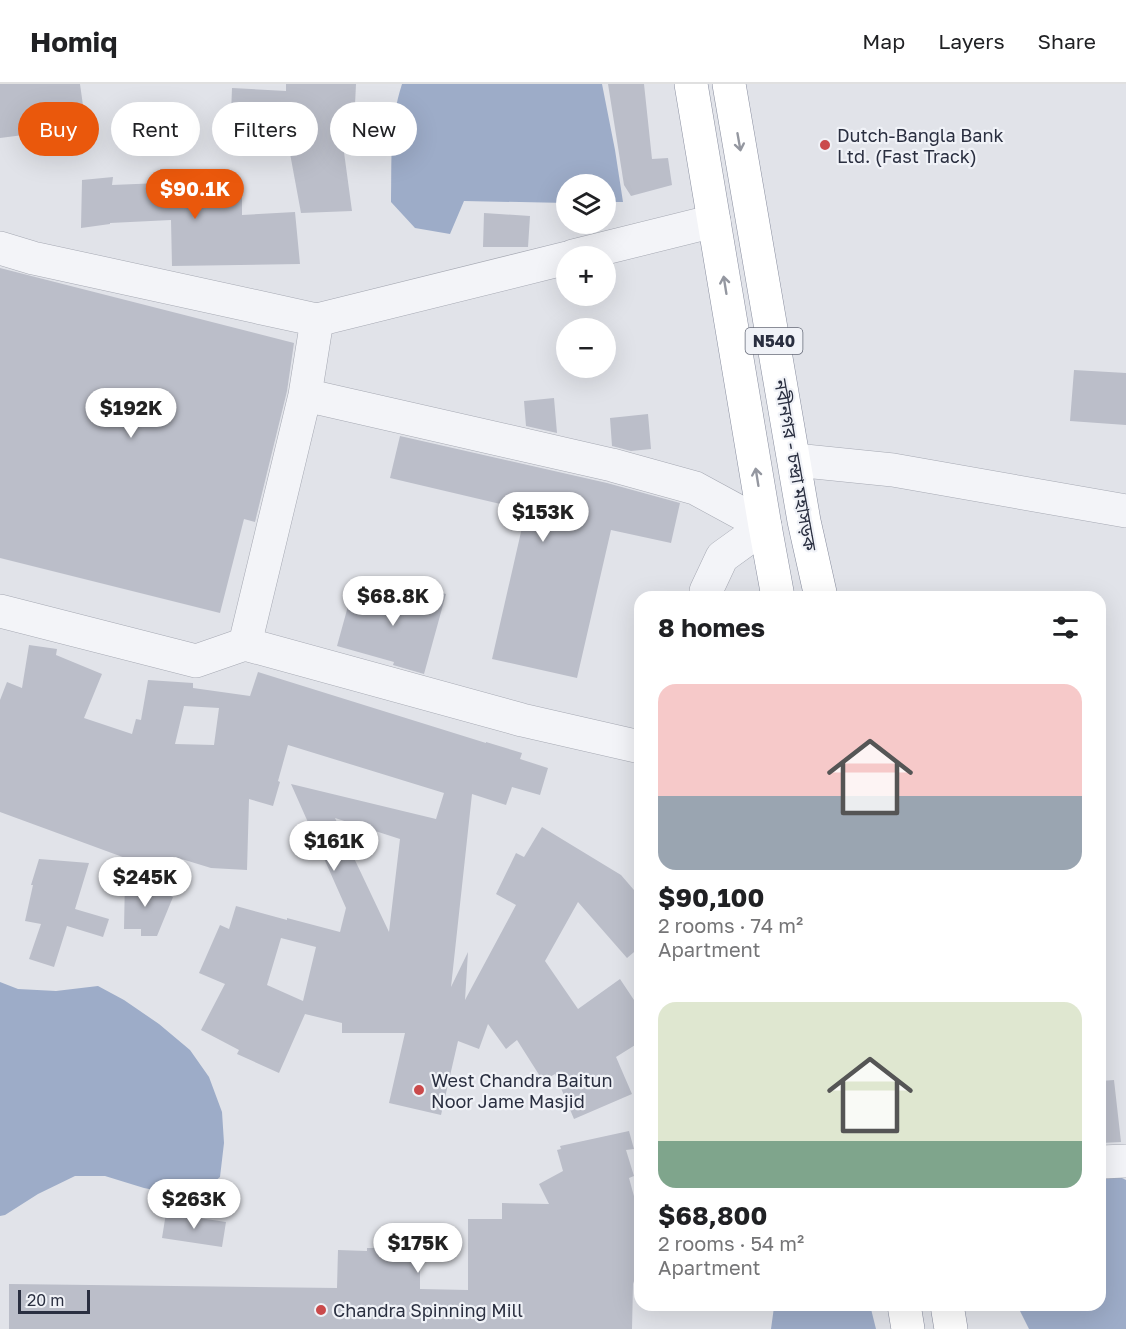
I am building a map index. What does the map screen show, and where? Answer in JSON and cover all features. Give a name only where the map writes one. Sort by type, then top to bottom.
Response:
[{"type":"highway","name":"N540","points":[[691,84],[777,591]]},
{"type":"highway","name":"নবীনগর - চন্দ্রা মহাসড়ক","points":[[729,84],[804,521],[819,591]]},
{"type":"highway","points":[[905,1311],[908,1329]]},
{"type":"highway","points":[[948,1311],[951,1329]]},
{"type":"street","points":[[613,246],[714,221]]},
{"type":"street","points":[[0,249],[44,261],[316,320],[556,261]]},
{"type":"street","points":[[245,644],[305,395],[316,320]]},
{"type":"street","points":[[305,395],[612,465],[695,488],[765,526],[722,557],[706,591]]},
{"type":"street","points":[[795,460],[893,470],[1126,512]]},
{"type":"street","points":[[0,611],[196,661],[245,644],[522,720],[634,746]]},
{"type":"street","points":[[1106,1162],[1126,1161]]},
{"type":"water","points":[[402,84],[602,84],[623,202],[616,202],[616,174],[556,174],[556,203],[464,201],[450,234],[415,228],[391,202],[391,156],[417,156],[417,102],[397,102]]},
{"type":"water","points":[[0,982],[18,989],[56,991],[98,986],[124,1000],[159,1024],[190,1050],[209,1077],[222,1112],[224,1143],[220,1177],[205,1189],[175,1194],[144,1188],[105,1176],[75,1176],[0,1216]]},
{"type":"water","points":[[1106,1175],[1126,1180],[1126,1329],[1029,1329],[1020,1311],[1106,1311]]},
{"type":"water","points":[[773,1311],[872,1311],[876,1329],[771,1329]]},
{"type":"building","points":[[0,84],[80,84],[83,102],[18,102],[18,136],[0,138]]},
{"type":"building","points":[[286,84],[356,84],[355,102],[330,102],[330,156],[344,156],[352,211],[301,213],[290,156],[318,156],[318,102],[231,102],[232,88],[286,91]]},
{"type":"building","points":[[608,84],[644,84],[652,159],[668,158],[672,185],[631,196],[624,185]]},
{"type":"building","points":[[160,169],[201,169],[203,196],[242,196],[242,215],[295,212],[300,264],[172,266],[171,220],[110,223],[81,228],[82,180],[113,177],[112,185],[160,183]]},
{"type":"building","points":[[484,213],[530,216],[528,247],[483,247]]},
{"type":"building","points":[[0,268],[294,343],[287,391],[255,522],[244,519],[220,613],[0,558]]},
{"type":"building","points":[[1074,370],[1126,373],[1126,425],[1070,421]]},
{"type":"building","points":[[554,398],[557,433],[526,426],[524,401]]},
{"type":"building","points":[[648,414],[651,449],[631,451],[612,446],[610,418]]},
{"type":"building","points":[[400,436],[607,483],[680,503],[671,543],[611,530],[577,678],[492,659],[526,510],[390,478]]},
{"type":"building","points":[[416,586],[446,594],[424,674],[393,665],[394,662],[337,646],[353,588],[410,604]]},
{"type":"building","points":[[29,645],[57,649],[56,655],[102,674],[84,718],[132,734],[136,719],[141,720],[148,680],[193,683],[193,688],[250,696],[258,672],[522,753],[520,759],[548,768],[540,795],[512,787],[506,805],[472,794],[451,987],[468,952],[465,1000],[516,905],[496,894],[516,853],[524,857],[542,827],[621,875],[634,890],[634,952],[627,958],[578,902],[545,961],[578,1009],[620,979],[634,1000],[634,1046],[616,1057],[632,1094],[574,1119],[555,1074],[543,1081],[517,1040],[506,1049],[488,1024],[479,1049],[458,1041],[441,1115],[389,1103],[405,1033],[342,1033],[342,1023],[305,1014],[279,1073],[237,1054],[239,1050],[201,1030],[225,984],[199,973],[220,925],[229,929],[236,906],[340,932],[346,908],[291,784],[436,819],[444,793],[288,745],[273,806],[249,799],[247,870],[211,868],[175,857],[172,866],[139,863],[0,812],[0,700],[7,682],[22,688]],"holes":[[[184,706],[219,708],[214,745],[175,744]],[[335,818],[400,839],[389,932]],[[281,938],[316,947],[303,1001],[267,985]]]},
{"type":"building","points":[[39,859],[89,863],[75,909],[109,919],[103,937],[67,926],[54,967],[29,959],[41,924],[25,921],[33,885],[31,885]]},
{"type":"building","points":[[125,878],[173,897],[157,936],[141,936],[141,929],[124,929]]},
{"type":"building","points":[[1114,1080],[1121,1142],[1106,1143],[1106,1081]]},
{"type":"building","points":[[629,1131],[634,1149],[626,1150],[634,1176],[629,1178],[634,1196],[632,1329],[9,1329],[9,1284],[337,1288],[338,1250],[420,1248],[420,1289],[468,1290],[468,1219],[502,1219],[502,1203],[549,1204],[539,1184],[563,1171],[557,1150],[561,1149],[560,1146]]},
{"type":"building","points":[[166,1213],[226,1222],[222,1247],[162,1238]]},
{"type":"place","name":"Dutch-Bangla Bank Ltd. (Fast Track)","points":[[825,145]]},
{"type":"place","name":"West Chandra Baitun Noor Jame Masjid","points":[[419,1090]]},
{"type":"place","name":"Chandra Spinning Mill","points":[[321,1310]]}]
